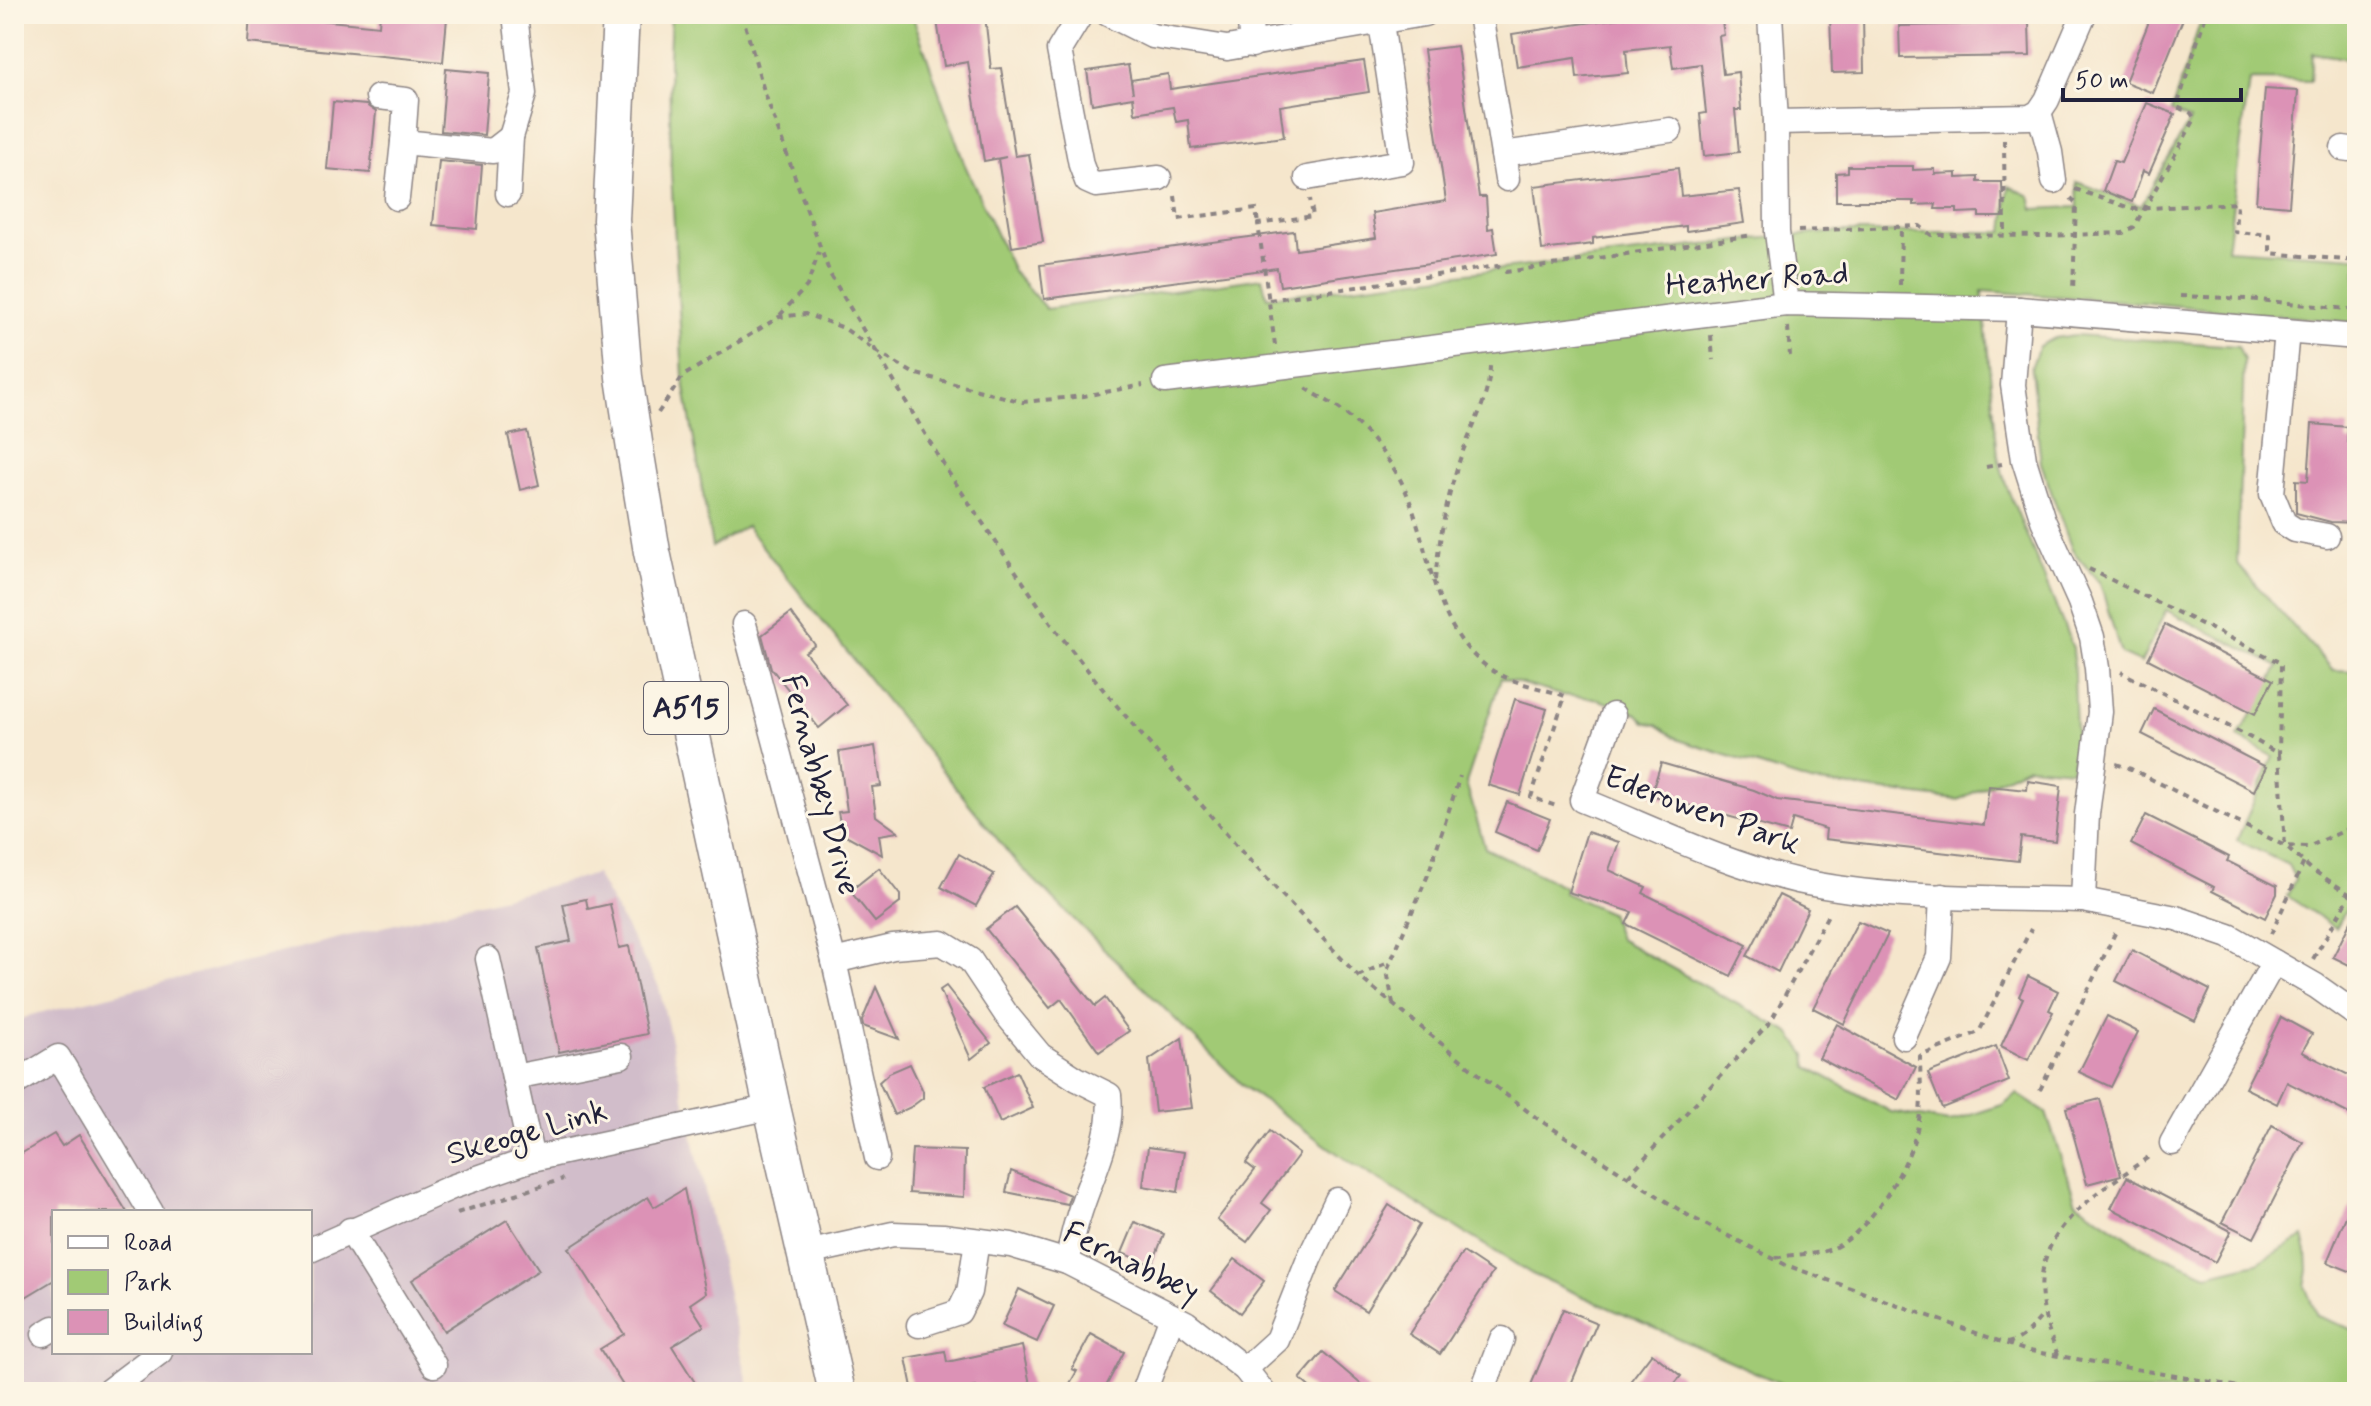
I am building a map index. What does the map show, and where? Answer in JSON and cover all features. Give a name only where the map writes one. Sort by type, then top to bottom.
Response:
[{"type":"highway","name":"A515","points":[[621,14],[611,220],[624,377],[635,449],[652,552],[837,1392]]},
{"type":"street","points":[[508,194],[511,137],[524,94],[515,14]]},
{"type":"street","points":[[1081,14],[1059,50],[1081,165],[1087,181],[1096,185],[1159,178]]},
{"type":"street","points":[[1108,14],[1152,36],[1227,48],[1424,14]]},
{"type":"street","points":[[1249,14],[1252,45]]},
{"type":"street","points":[[1480,14],[1507,179]]},
{"type":"street","points":[[1770,14],[1776,122],[1777,232],[1786,304]]},
{"type":"street","points":[[1776,122],[2030,117],[2039,112],[2053,87],[2084,14]]},
{"type":"street","points":[[1307,178],[1402,162],[1381,23]]},
{"type":"street","points":[[378,97],[406,100],[397,198]]},
{"type":"street","points":[[2039,112],[2054,181]]},
{"type":"street","points":[[1503,154],[1670,130]]},
{"type":"street","points":[[403,142],[493,151],[511,137]]},
{"type":"street","name":"Heather Road","points":[[1165,381],[1786,304],[2019,309],[2357,337]]},
{"type":"street","points":[[2019,309],[2013,385],[2024,460],[2043,520],[2092,637],[2097,668],[2100,712],[2087,814],[2083,900]]},
{"type":"street","points":[[2287,331],[2272,494],[2284,523],[2295,530],[2327,536]]},
{"type":"street","name":"Fernabbey Drive","points":[[744,624],[834,961],[877,1158]]},
{"type":"street","name":"Ederowen Park","points":[[1613,715],[1582,800],[1748,866],[1798,881],[1884,894],[2083,900],[2176,918],[2229,936],[2302,977],[2357,1015]]},
{"type":"street","points":[[1904,1037],[1939,957],[1942,896]]},
{"type":"street","points":[[834,961],[893,947],[942,943],[970,960],[1006,1014],[1040,1055],[1109,1095],[1111,1110],[1103,1143],[1077,1220],[1067,1262]]},
{"type":"street","points":[[2172,1143],[2267,958]]},
{"type":"street","points":[[488,959],[532,1159]]},
{"type":"street","points":[[514,1077],[621,1056]]},
{"type":"street","points":[[14,1084],[58,1057],[150,1210]]},
{"type":"street","name":"Skeoge Link","points":[[312,1249],[452,1187],[532,1159],[772,1107]]},
{"type":"street","points":[[1245,1369],[1277,1340],[1309,1259],[1337,1200]]},
{"type":"street","points":[[350,1230],[434,1365]]},
{"type":"street","name":"Fernabbey","points":[[807,1253],[893,1234],[1011,1245],[1067,1262],[1186,1323],[1245,1369],[1263,1392]]},
{"type":"street","points":[[919,1325],[959,1312],[969,1292],[977,1241]]},
{"type":"street","points":[[1144,1392],[1172,1316]]},
{"type":"street","points":[[1482,1392],[1502,1339]]},
{"type":"street","points":[[107,1392],[157,1354]]},
{"type":"path","points":[[742,14],[764,91],[830,274],[946,469],[1055,629],[1106,693],[1240,850],[1358,976],[1538,1119],[1689,1216],[1786,1265],[2024,1350],[2269,1392]]},
{"type":"path","points":[[2003,117],[2005,236]]},
{"type":"path","points":[[1159,178],[1172,176],[1178,219],[1256,209],[1269,300],[1285,366],[1293,379],[1342,411],[1359,427],[1400,480],[1416,520],[1435,586],[1455,630],[1482,664],[1496,673],[1565,696],[1531,797],[1569,811]]},
{"type":"path","points":[[1258,224],[1313,216],[1307,178]]},
{"type":"path","points":[[2054,181],[2133,209],[2237,203],[2235,232],[2270,235],[2270,253],[2357,261]]},
{"type":"path","points":[[2054,181],[2076,203],[2071,313]]},
{"type":"path","points":[[1900,305],[1901,227]]},
{"type":"path","points":[[1269,300],[1497,266],[1506,272],[1738,238]]},
{"type":"path","points":[[635,449],[683,376],[779,317],[807,286],[820,250]]},
{"type":"path","points":[[1786,304],[1790,356]]},
{"type":"path","points":[[779,317],[805,314],[844,328],[913,373],[1023,402],[1084,396],[1165,381]]},
{"type":"path","points":[[1435,586],[1450,495],[1490,377],[1490,341]]},
{"type":"path","points":[[2063,563],[2098,571],[2281,663],[2279,754],[2285,846]]},
{"type":"path","points":[[2097,668],[2112,668],[2134,678],[2279,754]]},
{"type":"path","points":[[2094,758],[2131,769],[2285,846],[2357,899]]},
{"type":"path","points":[[1393,1006],[1387,970],[1428,875],[1460,776]]},
{"type":"path","points":[[2285,846],[2308,847],[2357,825]]},
{"type":"path","points":[[2267,958],[2304,862]]},
{"type":"path","points":[[1627,1176],[1771,1021],[1841,887]]},
{"type":"path","points":[[2302,977],[2350,896]]},
{"type":"path","points":[[2040,1090],[2126,909]]},
{"type":"path","points":[[1773,1258],[1812,1254],[1841,1244],[1881,1205],[1906,1161],[1918,1126],[1920,1056],[1979,1032],[2031,929]]},
{"type":"path","points":[[1358,976],[1390,961]]},
{"type":"path","points":[[2058,1355],[2044,1314],[2042,1269],[2054,1236],[2082,1206],[2172,1143]]},
{"type":"path","points":[[445,1217],[563,1179]]},
{"type":"path","points":[[2004,1343],[2017,1341],[2044,1314]]},
{"type":"shaded area","points":[[596,874],[659,987],[750,1392],[14,1392],[14,1023],[31,1015]]},
{"type":"green space","points":[[671,14],[912,14],[964,163],[1013,271],[1046,309],[1262,278],[1267,297],[1755,239],[1838,232],[2004,232],[2009,186],[2030,196],[2033,209],[2078,207],[2077,182],[2141,206],[2190,120],[2171,112],[2203,14],[2357,14],[2357,60],[2312,53],[2310,81],[2249,80],[2227,249],[2357,257],[2357,323],[1982,291],[1998,456],[2006,485],[2073,648],[2076,731],[2072,770],[2028,766],[1958,800],[1811,782],[1679,740],[1657,725],[1645,722],[1638,714],[1594,698],[1561,695],[1501,678],[1466,783],[1485,848],[1565,887],[1564,893],[1610,913],[1619,939],[1790,1033],[1806,1055],[1808,1067],[1891,1112],[1949,1122],[2002,1105],[2017,1094],[2046,1113],[2076,1202],[2143,1247],[2207,1275],[2257,1263],[2303,1237],[2308,1270],[2305,1286],[2317,1316],[2357,1331],[2357,1392],[1800,1392],[1532,1274],[1348,1161],[1243,1086],[1015,861],[746,526],[712,547],[683,376],[671,173]]},
{"type":"green space","points":[[2075,335],[2238,346],[2244,360],[2237,564],[2333,670],[2357,671],[2357,903],[2351,901],[2336,928],[2287,896],[2295,879],[2288,865],[2237,840],[2273,757],[2238,737],[2279,667],[2166,610],[2141,663],[2121,654],[2100,583],[2072,550],[2041,463],[2031,368],[2039,346],[2055,338]]},
{"type":"building","points":[[250,14],[279,14],[379,26],[380,14],[447,18],[443,62],[248,43]]},
{"type":"building","points":[[936,14],[967,14],[968,19],[985,16],[991,69],[1001,68],[1015,156],[1029,154],[1043,242],[1012,247],[998,159],[1006,157],[984,161],[968,62],[944,66]]},
{"type":"building","points":[[1647,14],[1721,14],[1724,35],[1719,36],[1723,74],[1738,72],[1741,110],[1735,110],[1739,152],[1704,156],[1700,114],[1706,113],[1701,64],[1673,68],[1670,45],[1626,50],[1628,73],[1577,78],[1575,58],[1517,67],[1512,34]]},
{"type":"building","points":[[1830,14],[1863,14],[1864,72],[1832,73]]},
{"type":"building","points":[[2152,14],[2185,14],[2153,93],[2125,82]]},
{"type":"building","points":[[2029,23],[2030,56],[1900,58],[1899,26]]},
{"type":"building","points":[[1457,46],[1479,197],[1486,197],[1488,229],[1493,228],[1497,254],[1280,286],[1277,268],[1044,299],[1040,265],[1294,231],[1296,250],[1376,238],[1372,213],[1446,201],[1424,50]]},
{"type":"building","points":[[1364,61],[1369,92],[1280,106],[1284,137],[1191,149],[1188,120],[1176,122],[1173,107],[1135,113],[1133,97],[1092,104],[1087,71],[1128,65],[1133,93],[1131,80],[1168,74],[1170,89]]},
{"type":"building","points":[[446,69],[489,73],[484,135],[441,131]]},
{"type":"building","points":[[2265,89],[2298,91],[2289,206],[2256,203]]},
{"type":"building","points":[[333,102],[366,105],[376,112],[370,173],[327,169]]},
{"type":"building","points":[[2147,103],[2175,114],[2149,174],[2143,171],[2132,202],[2103,191],[2114,161],[2121,163]]},
{"type":"building","points":[[439,161],[482,165],[477,229],[433,225]]},
{"type":"building","points":[[1848,166],[1913,166],[1913,170],[1935,169],[1935,174],[1957,173],[1957,178],[1978,177],[1978,182],[2002,182],[2003,217],[1979,217],[1979,212],[1957,213],[1957,209],[1935,209],[1936,204],[1914,205],[1914,201],[1836,201],[1836,173],[1848,172]]},
{"type":"building","points":[[1678,168],[1681,196],[1739,190],[1744,223],[1686,231],[1686,226],[1593,238],[1593,244],[1542,250],[1534,186]]},
{"type":"building","points":[[2312,424],[2348,427],[2347,442],[2357,443],[2357,523],[2331,522],[2296,513],[2296,480],[2308,481]]},
{"type":"building","points":[[527,431],[539,485],[520,490],[508,435]]},
{"type":"building","points":[[791,613],[815,645],[805,652],[847,705],[819,728],[771,668],[762,635]]},
{"type":"building","points":[[2165,625],[2273,680],[2255,714],[2148,659]]},
{"type":"building","points":[[1515,699],[1547,709],[1520,795],[1488,785]]},
{"type":"building","points":[[2154,709],[2266,767],[2254,791],[2142,734]]},
{"type":"building","points":[[875,746],[881,786],[872,787],[876,816],[898,832],[879,835],[882,855],[842,833],[838,812],[847,811],[839,752]]},
{"type":"building","points":[[1661,763],[1754,790],[1777,800],[1984,825],[1989,786],[2027,790],[2028,781],[2061,786],[2055,841],[2021,837],[2018,861],[1825,839],[1826,829],[1793,819],[1789,833],[1651,795]]},
{"type":"building","points":[[1507,802],[1550,819],[1537,850],[1495,832]]},
{"type":"building","points":[[2146,815],[2229,857],[2227,861],[2277,886],[2277,894],[2265,918],[2212,891],[2214,887],[2131,844]]},
{"type":"building","points":[[1587,832],[1619,842],[1609,870],[1646,887],[1643,893],[1747,945],[1731,976],[1626,924],[1632,912],[1568,892]]},
{"type":"building","points":[[959,854],[994,874],[976,906],[941,887]]},
{"type":"building","points":[[879,868],[900,895],[900,903],[875,922],[850,891]]},
{"type":"building","points":[[1779,895],[1808,909],[1778,972],[1747,956]]},
{"type":"building","points":[[586,899],[588,909],[610,904],[619,948],[629,946],[647,1034],[559,1052],[538,948],[571,941],[563,904]]},
{"type":"building","points":[[1015,907],[1095,1006],[1105,998],[1129,1031],[1099,1052],[1061,999],[1050,1008],[986,929]]},
{"type":"building","points":[[2357,909],[2357,969],[2333,957]]},
{"type":"building","points":[[1858,921],[1888,934],[1844,1024],[1813,1008]]},
{"type":"building","points":[[2132,950],[2210,990],[2195,1021],[2116,981]]},
{"type":"building","points":[[2028,976],[2058,991],[2049,1010],[2053,1012],[2028,1060],[2001,1046],[2023,998],[2019,996]]},
{"type":"building","points":[[946,986],[991,1043],[971,1059],[940,990]]},
{"type":"building","points":[[876,987],[899,1039],[863,1026],[862,1021]]},
{"type":"building","points":[[2107,1016],[2138,1032],[2111,1087],[2079,1072]]},
{"type":"building","points":[[2281,1017],[2312,1034],[2302,1052],[2357,1079],[2357,1118],[2287,1082],[2277,1104],[2245,1088]]},
{"type":"building","points":[[1837,1024],[1916,1067],[1899,1100],[1819,1058]]},
{"type":"building","points":[[1182,1038],[1192,1108],[1155,1112],[1149,1060]]},
{"type":"building","points":[[1996,1046],[2009,1081],[1942,1108],[1928,1073]]},
{"type":"building","points":[[910,1064],[923,1091],[923,1098],[894,1115],[879,1082],[889,1073]]},
{"type":"building","points":[[1017,1072],[1033,1108],[1000,1123],[984,1087]]},
{"type":"building","points":[[2100,1099],[2121,1175],[2087,1184],[2066,1108]]},
{"type":"building","points":[[2272,1125],[2303,1142],[2254,1238],[2222,1222]]},
{"type":"building","points":[[1270,1131],[1299,1154],[1262,1203],[1271,1210],[1247,1242],[1217,1220],[1255,1170],[1246,1163]]},
{"type":"building","points":[[54,1134],[62,1146],[79,1135],[126,1210],[52,1210],[52,1281],[14,1304],[14,1158]]},
{"type":"building","points":[[1148,1147],[1184,1152],[1178,1192],[1143,1186]]},
{"type":"building","points":[[912,1149],[965,1151],[964,1197],[909,1193]]},
{"type":"building","points":[[1011,1171],[1070,1195],[1067,1204],[1006,1192]]},
{"type":"building","points":[[2127,1177],[2231,1231],[2215,1262],[2111,1208]]},
{"type":"building","points":[[684,1189],[706,1293],[690,1304],[704,1326],[672,1346],[701,1392],[627,1392],[600,1349],[624,1334],[569,1248],[648,1197],[654,1207]]},
{"type":"building","points":[[2357,1190],[2357,1274],[2327,1262]]},
{"type":"building","points":[[1389,1205],[1419,1225],[1366,1311],[1335,1291]]},
{"type":"building","points":[[507,1220],[539,1270],[444,1331],[412,1280]]},
{"type":"building","points":[[1135,1222],[1164,1234],[1152,1265],[1122,1253]]},
{"type":"building","points":[[1463,1252],[1493,1272],[1440,1354],[1409,1334]]},
{"type":"building","points":[[1235,1259],[1264,1281],[1240,1313],[1211,1291]]},
{"type":"building","points":[[1019,1289],[1054,1306],[1037,1342],[1002,1326]]},
{"type":"building","points":[[1563,1309],[1597,1323],[1568,1392],[1528,1392]]},
{"type":"building","points":[[1091,1334],[1124,1352],[1103,1392],[1065,1392],[1077,1371],[1072,1369]]},
{"type":"building","points":[[1022,1346],[1031,1389],[977,1392],[976,1387],[948,1392],[913,1392],[906,1358],[945,1351],[947,1362]]},
{"type":"building","points":[[1323,1352],[1370,1392],[1315,1392],[1300,1379]]},
{"type":"building","points":[[1652,1353],[1681,1376],[1668,1392],[1622,1392]]}]
